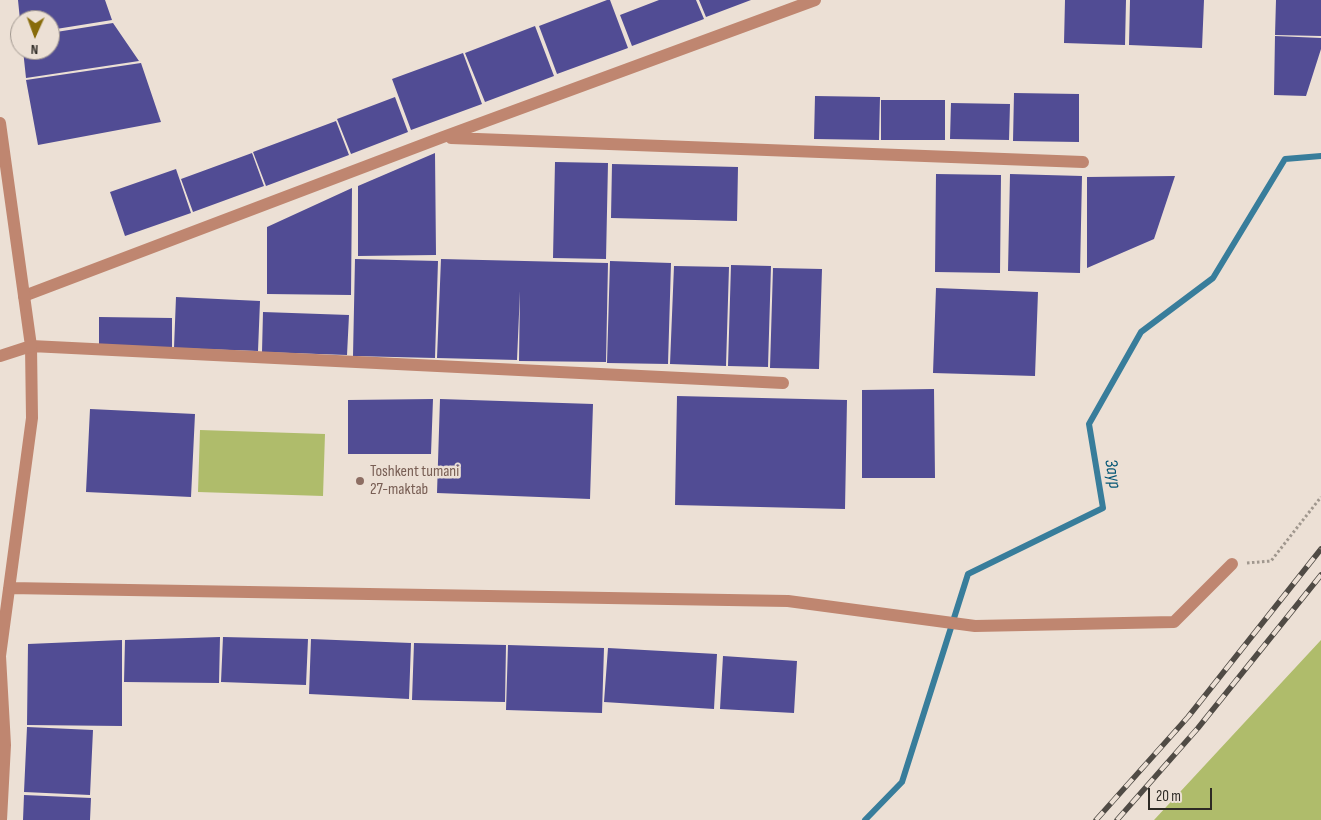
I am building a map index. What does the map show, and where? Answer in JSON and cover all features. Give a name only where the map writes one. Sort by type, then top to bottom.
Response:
[{"type":"street","points":[[24,296],[815,0]]},
{"type":"street","points":[[0,123],[32,346],[32,418],[10,588],[3,616],[0,656],[5,745],[1,820]]},
{"type":"street","points":[[443,138],[1083,162]]},
{"type":"street","points":[[0,356],[32,346],[783,383]]},
{"type":"street","points":[[10,588],[788,601],[975,626],[1164,623],[1174,622],[1232,564]]},
{"type":"path","points":[[1232,564],[1271,561],[1321,498]]},
{"type":"green space","points":[[200,430],[325,434],[323,496],[198,492]]},
{"type":"green space","points":[[1321,640],[1321,820],[1154,820]]},
{"type":"building","points":[[18,0],[105,0],[112,20],[60,28],[60,10],[19,10]]},
{"type":"building","points":[[610,0],[628,48],[557,74],[539,26]]},
{"type":"building","points":[[659,0],[696,0],[704,19],[632,46],[620,15]]},
{"type":"building","points":[[699,0],[751,0],[706,17]]},
{"type":"building","points":[[1065,0],[1126,0],[1125,45],[1064,43]]},
{"type":"building","points":[[1130,0],[1204,0],[1202,48],[1129,45]]},
{"type":"building","points":[[1276,0],[1321,0],[1321,36],[1275,35]]},
{"type":"building","points":[[113,23],[139,61],[26,78],[24,60],[60,60],[60,31]]},
{"type":"building","points":[[535,26],[554,76],[485,102],[465,53]]},
{"type":"building","points":[[1275,36],[1321,38],[1321,49],[1306,96],[1274,95]]},
{"type":"building","points":[[463,53],[482,104],[411,130],[392,79]]},
{"type":"building","points":[[141,63],[161,122],[38,145],[26,80]]},
{"type":"building","points":[[1014,93],[1079,94],[1079,142],[1013,141]]},
{"type":"building","points":[[815,96],[880,97],[879,140],[814,139]]},
{"type":"building","points":[[395,97],[408,132],[351,154],[337,119]]},
{"type":"building","points":[[881,100],[945,100],[945,140],[881,140]]},
{"type":"building","points":[[951,103],[1010,104],[1009,140],[950,139]]},
{"type":"building","points":[[336,121],[349,155],[266,186],[253,152]]},
{"type":"building","points":[[252,153],[264,186],[193,212],[181,179]]},
{"type":"building","points":[[435,153],[436,255],[358,256],[358,186]]},
{"type":"building","points":[[555,162],[608,163],[606,259],[553,258]]},
{"type":"building","points":[[612,164],[738,167],[737,221],[611,218]]},
{"type":"building","points":[[176,169],[191,213],[125,236],[110,192]]},
{"type":"building","points":[[936,174],[1001,175],[1000,273],[935,272]]},
{"type":"building","points":[[1010,174],[1082,176],[1080,273],[1008,271]]},
{"type":"building","points":[[1175,176],[1154,239],[1087,268],[1087,177]]},
{"type":"building","points":[[352,188],[351,295],[267,294],[267,227]]},
{"type":"building","points":[[355,259],[438,261],[435,358],[353,356]]},
{"type":"building","points":[[441,259],[608,263],[606,362],[519,361],[520,291],[517,360],[437,358]]},
{"type":"building","points":[[610,261],[671,263],[668,364],[607,363]]},
{"type":"building","points":[[731,265],[771,266],[768,367],[728,366]]},
{"type":"building","points":[[674,266],[729,267],[726,366],[670,364]]},
{"type":"building","points":[[773,268],[822,269],[819,369],[770,368]]},
{"type":"building","points":[[936,288],[1038,292],[1035,376],[933,373]]},
{"type":"building","points":[[176,297],[260,301],[258,351],[174,348]]},
{"type":"building","points":[[263,312],[349,315],[347,355],[262,352]]},
{"type":"building","points":[[99,317],[172,318],[172,348],[99,347]]},
{"type":"building","points":[[934,389],[935,478],[862,478],[862,390]]},
{"type":"building","points":[[677,396],[847,400],[845,509],[675,505]]},
{"type":"building","points":[[433,399],[431,454],[348,454],[348,400]]},
{"type":"building","points":[[440,399],[593,404],[590,499],[437,493]]},
{"type":"building","points":[[90,409],[195,414],[191,497],[86,492]]},
{"type":"building","points":[[220,637],[219,683],[124,682],[125,640]]},
{"type":"building","points":[[223,637],[308,639],[306,685],[221,682]]},
{"type":"building","points":[[311,639],[411,643],[409,699],[309,694]]},
{"type":"building","points":[[122,640],[122,726],[27,725],[28,644]]},
{"type":"building","points":[[414,643],[506,645],[505,702],[412,700]]},
{"type":"building","points":[[508,645],[604,648],[602,713],[506,710]]},
{"type":"building","points":[[608,648],[717,654],[714,709],[604,702]]},
{"type":"building","points":[[723,656],[797,661],[794,713],[720,709]]},
{"type":"building","points":[[27,727],[93,730],[90,795],[24,792]]},
{"type":"building","points":[[24,795],[91,798],[90,820],[23,820]]},
{"type":"waterway","name":"Заур","points":[[865,820],[902,782],[968,574],[1103,508],[1089,424],[1141,332],[1213,278],[1285,159],[1321,156]]},
{"type":"railway","points":[[1096,820],[1188,717],[1321,549]]},
{"type":"railway","points":[[1117,820],[1198,728],[1321,575]]},
{"type":"place","name":"Toshkent tumani 27-maktab","points":[[360,481]]}]
